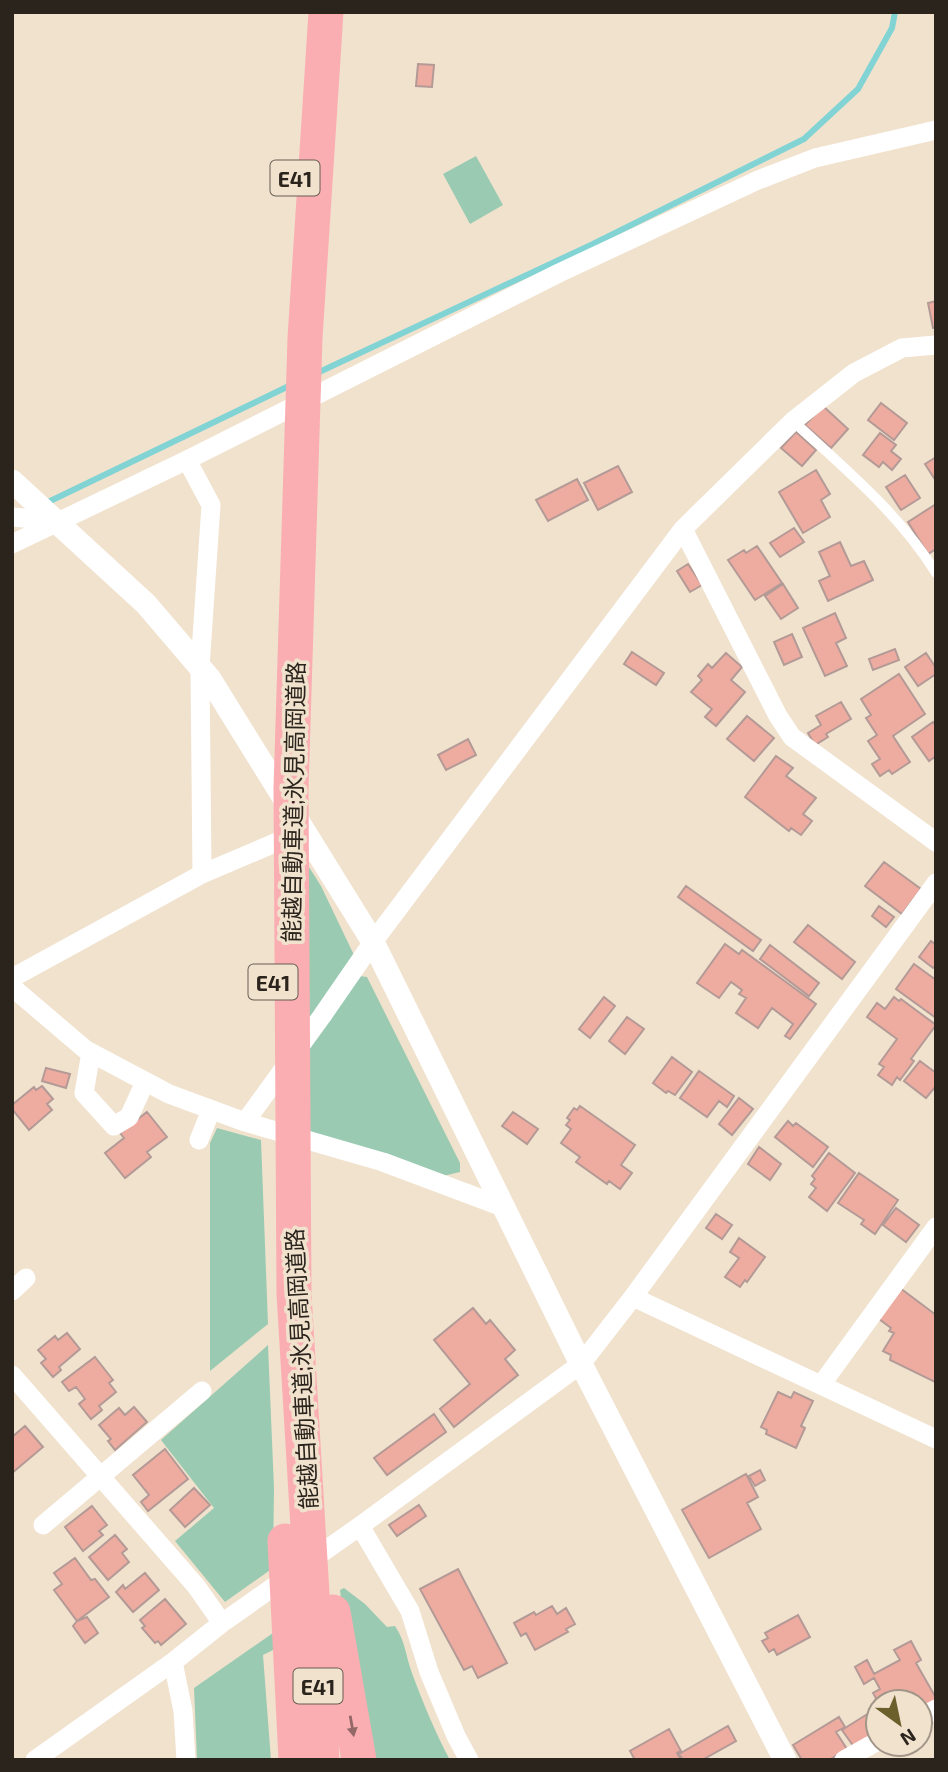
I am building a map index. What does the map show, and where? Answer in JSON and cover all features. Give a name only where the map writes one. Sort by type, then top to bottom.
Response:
[{"type":"highway","name":"能越自動車道;氷見高岡道路","points":[[304,12],[296,340],[291,788],[295,1294],[311,1615],[322,1760]]},
{"type":"highway","name":"能越自動車道;氷見高岡道路","points":[[296,1760],[311,1615],[278,1370],[272,888],[296,340],[326,12]]},
{"type":"highway","points":[[311,1615],[359,1760]]},
{"type":"street","points":[[12,544],[187,460],[559,272],[758,180],[816,158],[936,130]]},
{"type":"street","points":[[245,1122],[373,942],[683,529],[793,421],[854,373],[902,348],[936,345]]},
{"type":"street","points":[[187,460],[211,505],[200,667],[202,874]]},
{"type":"street","points":[[12,481],[146,604],[210,679],[373,942],[581,1364],[785,1760]]},
{"type":"street","points":[[12,517],[58,521]]},
{"type":"street","points":[[683,529],[778,716],[792,737],[936,842]]},
{"type":"street","points":[[12,978],[202,874],[304,831]]},
{"type":"street","points":[[35,1760],[581,1364],[936,883]]},
{"type":"street","points":[[12,988],[92,1053],[169,1094],[245,1122],[383,1162],[503,1207]]},
{"type":"street","points":[[92,1053],[84,1093],[114,1126],[130,1117],[145,1082]]},
{"type":"street","points":[[199,1140],[211,1110]]},
{"type":"street","points":[[821,1385],[936,1227]]},
{"type":"street","points":[[633,1297],[936,1439]]},
{"type":"street","points":[[12,1375],[196,1586],[222,1623]]},
{"type":"street","points":[[43,1525],[202,1391]]},
{"type":"street","points":[[360,1526],[410,1611],[429,1672],[469,1760]]},
{"type":"street","points":[[173,1662],[183,1711],[186,1760]]},
{"type":"street","points":[[844,1760],[864,1749]]},
{"type":"lane","points":[[793,421],[880,502],[936,573]]},
{"type":"green space","points":[[476,156],[503,205],[470,224],[443,174]]},
{"type":"green space","points":[[302,856],[321,886],[354,955],[302,1031]]},
{"type":"green space","points":[[359,976],[367,977],[460,1163],[460,1172],[439,1177],[304,1130],[302,1054]]},
{"type":"green space","points":[[217,1128],[261,1140],[268,1324],[210,1371],[210,1143]]},
{"type":"green space","points":[[268,1345],[274,1488],[273,1568],[225,1602],[175,1541],[214,1508],[161,1440]]},
{"type":"green space","points":[[344,1588],[365,1604],[387,1627],[395,1626],[420,1695],[450,1760],[365,1760],[349,1667],[340,1590]]},
{"type":"green space","points":[[273,1633],[273,1650],[263,1655],[271,1760],[197,1760],[194,1688]]},
{"type":"building","points":[[418,64],[434,65],[432,87],[416,86]]},
{"type":"building","points":[[936,301],[936,327],[933,328],[928,303]]},
{"type":"building","points":[[881,403],[907,423],[894,440],[868,420]]},
{"type":"building","points":[[823,406],[848,429],[831,448],[805,425]]},
{"type":"building","points":[[796,432],[816,450],[802,466],[781,448]]},
{"type":"building","points":[[880,433],[896,445],[891,451],[901,459],[892,470],[883,462],[879,467],[863,455]]},
{"type":"building","points":[[936,457],[936,481],[925,464]]},
{"type":"building","points":[[618,466],[632,492],[598,510],[584,483]]},
{"type":"building","points":[[816,470],[830,494],[821,500],[830,517],[803,533],[779,492]]},
{"type":"building","points":[[905,475],[920,498],[901,510],[886,487]]},
{"type":"building","points":[[577,479],[588,500],[548,521],[536,500]]},
{"type":"building","points":[[936,504],[936,549],[928,554],[908,522]]},
{"type":"building","points":[[794,528],[804,542],[780,557],[770,543]]},
{"type":"building","points":[[840,542],[851,566],[864,561],[873,580],[828,601],[819,581],[830,576],[819,552]]},
{"type":"building","points":[[757,546],[782,583],[755,600],[728,560]]},
{"type":"building","points":[[688,564],[702,585],[690,592],[677,571]]},
{"type":"building","points":[[783,584],[798,608],[781,619],[765,596]]},
{"type":"building","points":[[835,613],[846,638],[836,643],[847,666],[825,676],[803,628]]},
{"type":"building","points":[[792,634],[802,657],[784,665],[774,642]]},
{"type":"building","points":[[895,649],[899,660],[873,670],[869,659]]},
{"type":"building","points":[[632,652],[664,673],[656,685],[624,664]]},
{"type":"building","points":[[726,653],[742,667],[731,680],[745,692],[716,726],[705,717],[712,709],[691,692],[702,680],[698,676],[708,664],[712,668]]},
{"type":"building","points":[[926,653],[936,668],[936,674],[918,686],[905,667]]},
{"type":"building","points":[[899,674],[925,714],[893,736],[910,762],[892,774],[889,770],[880,776],[872,764],[880,759],[868,741],[877,735],[866,718],[871,715],[861,699]]},
{"type":"building","points":[[841,702],[851,719],[826,734],[828,737],[815,745],[808,733],[821,725],[816,716]]},
{"type":"building","points":[[747,716],[774,738],[754,761],[727,739]]},
{"type":"building","points":[[933,722],[936,726],[936,756],[929,761],[912,737]]},
{"type":"building","points":[[468,739],[476,755],[446,770],[438,755]]},
{"type":"building","points":[[776,756],[793,768],[786,776],[816,798],[803,814],[812,821],[801,835],[791,828],[789,831],[745,797]]},
{"type":"building","points":[[884,862],[921,889],[902,914],[865,886]]},
{"type":"building","points":[[686,886],[761,940],[753,951],[678,897]]},
{"type":"building","points":[[879,906],[894,917],[886,927],[872,916]]},
{"type":"building","points":[[808,925],[855,962],[842,979],[794,942]]},
{"type":"building","points":[[931,941],[936,945],[936,965],[933,968],[919,957]]},
{"type":"building","points":[[725,944],[739,954],[742,950],[816,1004],[790,1039],[785,1036],[793,1024],[772,1008],[758,1028],[736,1013],[746,998],[739,994],[742,990],[731,982],[719,998],[697,983]]},
{"type":"building","points":[[770,945],[819,983],[809,996],[760,959]]},
{"type":"building","points":[[914,964],[936,980],[936,1018],[896,989]]},
{"type":"building","points":[[604,997],[615,1006],[590,1038],[579,1029]]},
{"type":"building","points":[[894,997],[899,1001],[901,999],[936,1025],[911,1059],[914,1061],[900,1080],[897,1077],[892,1085],[878,1075],[884,1067],[879,1064],[897,1039],[867,1017],[877,1003],[885,1009]]},
{"type":"building","points":[[627,1017],[644,1029],[625,1054],[609,1041]]},
{"type":"building","points":[[672,1057],[692,1072],[675,1095],[668,1091],[666,1093],[653,1083]]},
{"type":"building","points":[[920,1061],[936,1073],[936,1086],[926,1098],[904,1081]]},
{"type":"building","points":[[46,1068],[70,1074],[66,1088],[42,1081]]},
{"type":"building","points":[[699,1071],[734,1096],[727,1107],[719,1101],[707,1117],[680,1098]]},
{"type":"building","points":[[42,1086],[53,1099],[47,1104],[52,1110],[29,1130],[12,1109],[12,1105],[34,1087],[36,1090]]},
{"type":"building","points":[[739,1098],[753,1109],[732,1135],[719,1124]]},
{"type":"building","points":[[580,1106],[635,1145],[621,1165],[632,1173],[620,1189],[609,1181],[607,1184],[576,1162],[580,1157],[561,1143],[571,1129],[566,1125],[570,1120],[567,1118],[574,1108],[577,1110]]},
{"type":"building","points":[[147,1112],[167,1137],[147,1152],[151,1157],[125,1178],[105,1153],[124,1138],[120,1133]]},
{"type":"building","points":[[513,1112],[538,1129],[527,1144],[502,1126]]},
{"type":"building","points":[[788,1121],[793,1126],[796,1123],[828,1147],[813,1167],[775,1137]]},
{"type":"building","points":[[759,1147],[781,1164],[770,1180],[748,1164]]},
{"type":"building","points":[[829,1153],[855,1173],[827,1211],[809,1197],[816,1188],[811,1184],[815,1179],[812,1176]]},
{"type":"building","points":[[859,1173],[898,1200],[875,1234],[861,1224],[864,1220],[838,1203]]},
{"type":"building","points":[[896,1208],[919,1225],[906,1242],[883,1225]]},
{"type":"building","points":[[716,1214],[732,1225],[722,1239],[706,1228]]},
{"type":"building","points":[[739,1238],[765,1257],[747,1282],[745,1280],[740,1287],[725,1277],[739,1258],[730,1252]]},
{"type":"building","points":[[900,1288],[936,1315],[935,1382],[890,1360],[891,1355],[883,1351],[894,1333],[879,1319]]},
{"type":"building","points":[[473,1308],[486,1324],[490,1320],[515,1350],[505,1359],[518,1375],[454,1427],[440,1409],[470,1384],[434,1340]]},
{"type":"building","points":[[67,1333],[80,1349],[59,1367],[61,1370],[53,1377],[41,1363],[46,1359],[38,1350],[55,1336],[58,1340]]},
{"type":"building","points":[[95,1357],[113,1380],[109,1383],[116,1392],[99,1406],[102,1410],[91,1419],[79,1404],[85,1399],[76,1387],[69,1391],[62,1382]]},
{"type":"building","points":[[778,1392],[791,1398],[794,1392],[813,1401],[801,1426],[805,1428],[796,1448],[766,1434],[767,1430],[761,1427]]},
{"type":"building","points":[[134,1407],[147,1422],[115,1450],[108,1441],[111,1439],[99,1425],[119,1408],[125,1415]]},
{"type":"building","points":[[434,1414],[446,1432],[387,1475],[374,1458]]},
{"type":"building","points":[[25,1426],[43,1447],[12,1473],[12,1437]]},
{"type":"building","points":[[165,1449],[188,1479],[148,1511],[141,1502],[149,1495],[133,1475]]},
{"type":"building","points":[[760,1470],[765,1480],[755,1486],[749,1476]]},
{"type":"building","points":[[746,1474],[758,1497],[747,1503],[761,1529],[709,1558],[682,1510]]},
{"type":"building","points":[[194,1488],[210,1505],[185,1527],[170,1510]]},
{"type":"building","points":[[419,1505],[426,1516],[397,1536],[389,1525]]},
{"type":"building","points":[[92,1506],[107,1525],[99,1531],[103,1535],[83,1551],[65,1527]]},
{"type":"building","points":[[115,1535],[127,1549],[122,1553],[129,1562],[108,1580],[89,1557]]},
{"type":"building","points":[[75,1558],[91,1580],[95,1579],[109,1597],[77,1621],[54,1590],[62,1584],[54,1573]]},
{"type":"building","points":[[458,1569],[507,1663],[478,1678],[472,1666],[464,1670],[420,1589]]},
{"type":"building","points":[[145,1573],[159,1590],[133,1612],[116,1592],[123,1585],[125,1589]]},
{"type":"building","points":[[165,1599],[186,1624],[161,1645],[158,1641],[155,1643],[142,1628],[145,1626],[140,1620]]},
{"type":"building","points":[[552,1606],[557,1614],[566,1608],[575,1624],[566,1629],[568,1632],[535,1650],[526,1633],[521,1636],[514,1623]]},
{"type":"building","points":[[798,1615],[810,1637],[777,1655],[774,1649],[769,1652],[762,1641],[768,1638],[765,1633]]},
{"type":"building","points":[[87,1617],[98,1633],[85,1643],[73,1626]]},
{"type":"building","points":[[911,1641],[921,1660],[916,1663],[930,1688],[879,1688],[874,1678],[864,1684],[855,1667],[867,1660],[874,1674],[900,1660],[894,1650]]},
{"type":"building","points":[[864,1716],[864,1740],[854,1747],[842,1730]]},
{"type":"building","points":[[839,1717],[845,1727],[836,1732],[847,1749],[829,1760],[802,1760],[793,1745]]},
{"type":"building","points":[[728,1726],[736,1741],[702,1760],[683,1760],[679,1754]]},
{"type":"building","points":[[669,1729],[681,1751],[677,1753],[681,1760],[635,1760],[630,1751]]},
{"type":"waterway","points":[[315,374],[593,244],[804,139],[858,89],[892,28],[895,12]]},
{"type":"waterway","points":[[44,504],[293,384]]}]
